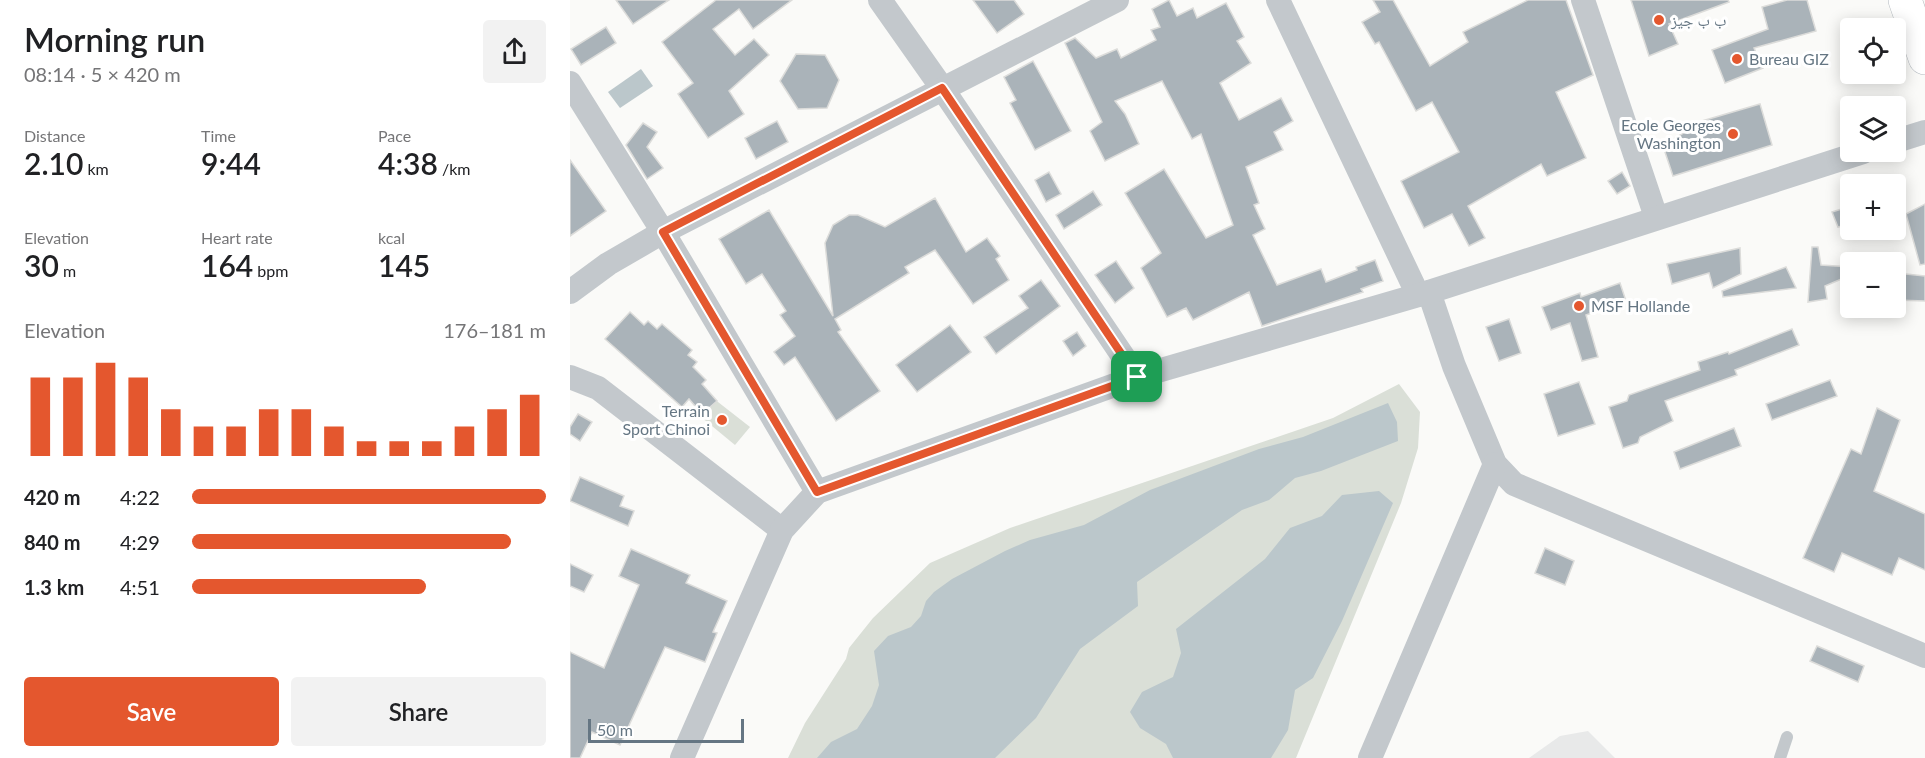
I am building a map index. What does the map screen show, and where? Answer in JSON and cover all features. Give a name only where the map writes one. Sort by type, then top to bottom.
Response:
[{"type":"main road","points":[[1905,0],[1925,58]]},
{"type":"street","points":[[880,0],[1137,377]]},
{"type":"street","points":[[570,292],[608,264],[663,232],[1117,0]]},
{"type":"street","points":[[1278,0],[1424,293],[1495,464],[1514,484],[1925,656]]},
{"type":"street","points":[[1583,0],[1656,217]]},
{"type":"street","points":[[570,83],[663,232],[817,492]]},
{"type":"street","points":[[1906,138],[1925,132]]},
{"type":"street","points":[[682,758],[782,530],[817,492],[1137,377],[1424,293],[1840,159]]},
{"type":"street","points":[[571,376],[598,388],[782,530]]},
{"type":"street","points":[[1370,758],[1495,464]]},
{"type":"lane","points":[[1780,758],[1787,737]]},
{"type":"shaded area","points":[[641,69],[653,86],[620,108],[608,92]]},
{"type":"shaded area","points":[[1399,384],[1420,412],[1418,448],[1401,503],[1296,758],[788,758],[805,723],[846,659],[849,648],[873,618],[930,563],[1010,528],[1333,418]]},
{"type":"shaded area","name":"Terrain Sport Chinoi","points":[[709,395],[750,427],[735,445],[695,412]]},
{"type":"shaded area","points":[[1388,403],[1397,422],[1398,441],[1321,471],[1295,478],[1269,500],[1242,510],[1137,582],[1138,606],[1080,649],[1036,718],[995,758],[817,758],[831,742],[857,729],[872,706],[879,685],[874,651],[888,636],[911,627],[921,616],[926,601],[952,579],[1030,540],[1084,525],[1150,490],[1259,449],[1303,437]]},
{"type":"shaded area","points":[[1379,491],[1393,503],[1342,621],[1313,678],[1295,690],[1288,730],[1271,758],[1173,758],[1166,744],[1140,728],[1130,712],[1142,692],[1173,677],[1181,653],[1176,629],[1265,559],[1290,528],[1322,516],[1342,495]]},
{"type":"shaded area","points":[[1588,731],[1615,758],[1529,758],[1560,736]]},
{"type":"building","points":[[616,0],[669,0],[633,24]]},
{"type":"building","points":[[716,0],[792,0],[753,29],[739,9],[713,29],[735,55],[754,39],[769,55],[729,91],[744,114],[708,138],[678,94],[693,83],[662,42]]},
{"type":"building","points":[[973,0],[1014,0],[1024,14],[997,33]]},
{"type":"building","points":[[1169,0],[1177,16],[1193,8],[1197,18],[1226,3],[1244,37],[1237,41],[1251,63],[1220,83],[1239,120],[1281,98],[1293,121],[1274,132],[1283,150],[1246,167],[1259,203],[1254,205],[1265,229],[1253,235],[1277,285],[1321,269],[1326,282],[1375,260],[1383,281],[1361,289],[1363,292],[1262,326],[1249,292],[1193,320],[1186,308],[1167,317],[1141,268],[1161,253],[1125,193],[1164,169],[1206,238],[1233,225],[1201,134],[1192,139],[1162,81],[1115,101],[1125,114],[1139,144],[1105,161],[1090,131],[1102,122],[1065,43],[1075,38],[1096,58],[1117,49],[1121,58],[1156,40],[1151,30],[1160,27],[1152,9]]},
{"type":"building","points":[[1373,0],[1393,0],[1430,66],[1468,42],[1463,32],[1528,0],[1566,0],[1593,75],[1556,92],[1586,158],[1547,176],[1541,164],[1468,206],[1485,238],[1469,246],[1452,214],[1424,228],[1401,181],[1459,152],[1432,102],[1416,111],[1379,42],[1375,44],[1362,22],[1380,12]]},
{"type":"building","name":"ب ب جيز","points":[[1631,0],[1728,0],[1729,2],[1669,24],[1678,44],[1649,56]]},
{"type":"building","points":[[1787,0],[1807,0],[1816,31],[1754,48],[1763,68],[1725,83],[1712,50],[1768,29],[1762,7]]},
{"type":"building","points":[[606,27],[616,43],[581,65],[571,49]]},
{"type":"building","points":[[796,54],[825,55],[839,80],[827,108],[798,109],[780,81]]},
{"type":"building","points":[[1033,61],[1071,131],[1035,150],[1010,103],[1016,100],[1004,77]]},
{"type":"building","name":"Ecole Georges Washington","points":[[1760,104],[1772,145],[1673,176],[1663,146],[1688,130],[1685,126]]},
{"type":"building","points":[[777,121],[788,142],[756,159],[745,138]]},
{"type":"building","points":[[643,123],[657,132],[647,147],[663,168],[647,179],[626,145]]},
{"type":"building","points":[[570,160],[606,211],[570,236]]},
{"type":"building","points":[[1049,172],[1061,194],[1046,202],[1035,180]]},
{"type":"building","points":[[1622,172],[1630,186],[1617,194],[1608,181]]},
{"type":"building","points":[[1093,191],[1102,205],[1064,229],[1056,215]]},
{"type":"building","points":[[935,198],[966,252],[987,238],[1000,256],[996,259],[1009,280],[973,304],[935,250],[905,267],[909,273],[835,319],[841,330],[838,332],[880,391],[836,421],[795,357],[784,365],[774,352],[795,336],[780,315],[786,311],[762,274],[746,284],[719,239],[769,210],[833,316],[825,243],[833,225],[849,215],[858,215],[885,227]]},
{"type":"building","points":[[1925,204],[1925,264],[1920,265],[1906,214]]},
{"type":"building","points":[[1840,209],[1840,227],[1838,227],[1832,212]]},
{"type":"building","points":[[1812,247],[1818,247],[1821,265],[1840,266],[1840,280],[1825,286],[1827,299],[1808,302]]},
{"type":"building","points":[[1740,248],[1741,274],[1713,288],[1709,273],[1672,284],[1667,264]]},
{"type":"building","points":[[1116,261],[1134,288],[1115,303],[1095,275]]},
{"type":"building","points":[[1786,267],[1796,288],[1723,297],[1722,291]]},
{"type":"building","points":[[1906,274],[1925,276],[1925,301],[1906,300]]},
{"type":"building","points":[[1041,280],[1060,306],[996,354],[984,337],[1028,308],[1019,296]]},
{"type":"building","points":[[1620,283],[1626,301],[1586,315],[1598,357],[1582,361],[1570,323],[1551,330],[1542,307],[1580,293],[1581,297]]},
{"type":"building","points":[[630,312],[644,325],[648,321],[657,329],[662,324],[692,350],[688,355],[697,362],[693,367],[706,380],[702,384],[717,401],[702,414],[689,399],[682,407],[605,339]]},
{"type":"building","points":[[1509,319],[1521,353],[1499,361],[1486,327]]},
{"type":"building","points":[[950,325],[971,352],[917,392],[896,365]]},
{"type":"building","points":[[1792,329],[1799,345],[1735,370],[1737,375],[1665,401],[1673,421],[1640,437],[1638,443],[1623,448],[1609,407],[1627,401],[1629,395],[1700,370],[1698,362],[1728,352],[1729,354]]},
{"type":"building","points":[[1077,332],[1086,346],[1073,356],[1063,341]]},
{"type":"building","points":[[1830,380],[1837,396],[1772,420],[1766,404]]},
{"type":"building","points":[[1579,382],[1595,424],[1558,436],[1544,394]]},
{"type":"building","points":[[1877,408],[1900,420],[1874,491],[1925,514],[1925,570],[1899,558],[1892,575],[1842,553],[1834,572],[1803,558],[1851,449],[1861,454]]},
{"type":"building","points":[[578,414],[592,422],[580,441],[570,434],[570,427]]},
{"type":"building","points":[[1734,428],[1741,446],[1680,469],[1674,452]]},
{"type":"building","points":[[580,477],[624,496],[620,506],[634,511],[628,526],[570,501]]},
{"type":"building","points":[[1545,548],[1574,561],[1565,585],[1535,573]]},
{"type":"building","points":[[631,549],[690,575],[686,583],[727,601],[713,632],[717,633],[705,662],[665,647],[620,745],[592,732],[580,758],[570,758],[570,652],[604,668],[639,585],[619,576]]},
{"type":"building","points":[[570,564],[593,575],[584,592],[570,586]]},
{"type":"building","points":[[1817,646],[1864,666],[1858,682],[1810,661]]},
{"type":"place","name":"ب ب جيز","points":[[1659,20]]},
{"type":"place","name":"Bureau GIZ","points":[[1737,59]]},
{"type":"place","name":"Ecole Georges Washington","points":[[1733,134]]},
{"type":"place","name":"MSF Hollande","points":[[1579,306]]},
{"type":"place","name":"Terrain Sport Chinoi","points":[[722,420]]},
{"type":"route","points":[[942,88],[1137,377],[817,492],[663,232],[942,88]]}]
